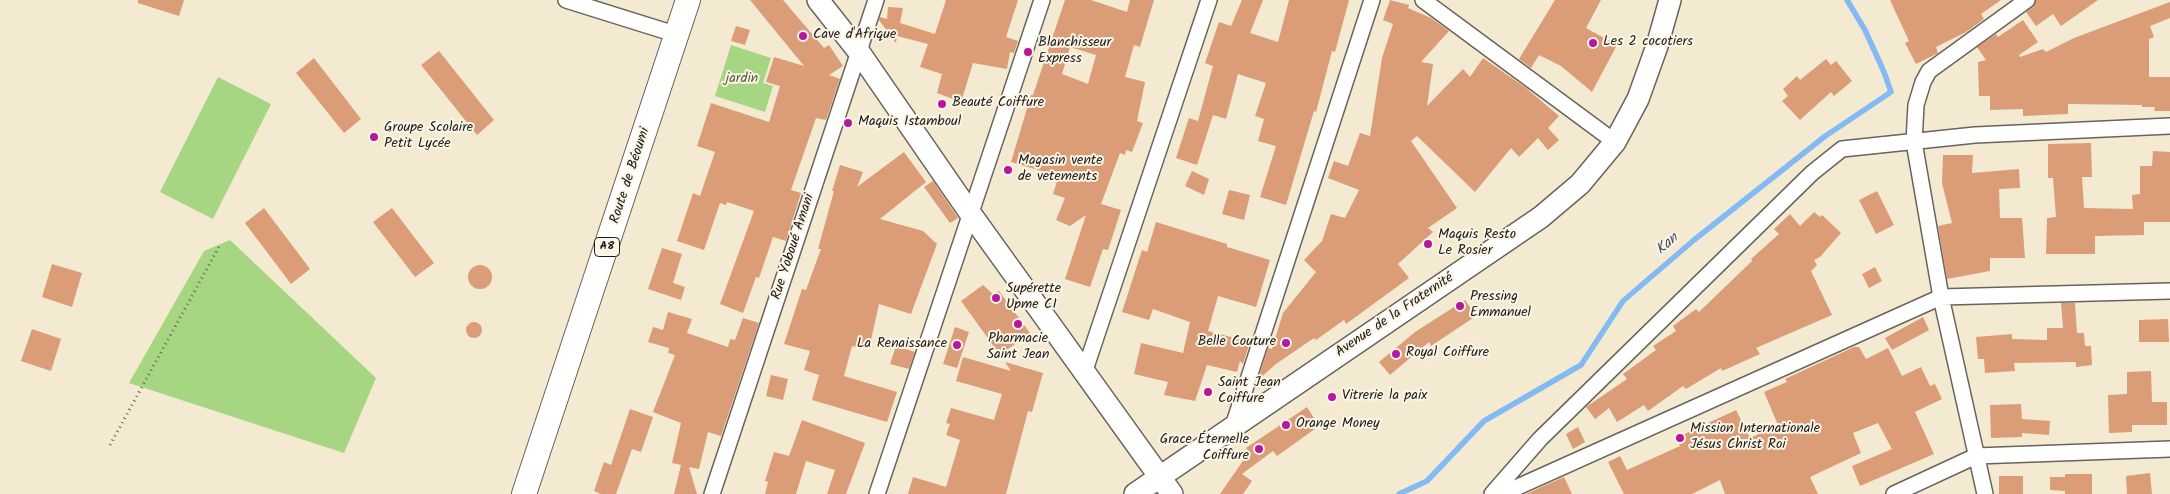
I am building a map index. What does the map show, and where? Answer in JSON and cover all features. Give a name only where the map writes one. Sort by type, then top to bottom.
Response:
[{"type":"main road","name":"Route de Béoumi","points":[[524,494],[678,35],[688,0]]},
{"type":"street","points":[[566,0],[678,35]]},
{"type":"street","points":[[818,0],[859,52],[970,213],[1172,494]]},
{"type":"street","name":"Rue Yoboué Amani","points":[[712,494],[876,0]]},
{"type":"street","points":[[877,494],[1042,0]]},
{"type":"street","points":[[1084,373],[1209,0]]},
{"type":"street","points":[[1233,426],[1372,0]]},
{"type":"street","points":[[1423,0],[1615,142]]},
{"type":"street","name":"Avenue de la Fraternité","points":[[1135,494],[1541,217],[1580,184],[1615,142],[1638,99],[1657,46],[1670,0]]},
{"type":"street","points":[[1985,494],[1941,297],[1914,142],[1916,105],[1923,82],[1929,71],[2027,0]]},
{"type":"street","points":[[1492,494],[1540,439],[1829,158],[1842,149],[1975,135],[2170,126]]},
{"type":"street","points":[[1502,494],[1941,297],[2170,291]]},
{"type":"street","points":[[1894,494],[1976,456],[2170,449]]},
{"type":"path","points":[[110,445],[220,244]]},
{"type":"green space","name":"jardin","points":[[731,45],[771,58],[763,83],[773,86],[765,112],[715,96]]},
{"type":"green space","points":[[218,77],[271,104],[213,219],[160,192]]},
{"type":"green space","points":[[230,240],[376,378],[344,453],[129,383],[204,251]]},
{"type":"building","points":[[138,0],[184,0],[179,16],[138,3]]},
{"type":"building","points":[[750,0],[783,0],[824,48],[829,45],[843,66],[829,75],[840,79],[826,120],[816,118],[791,190],[801,193],[786,241],[773,237],[759,278],[756,277],[743,313],[720,304],[754,211],[727,202],[726,205],[720,203],[704,250],[677,241],[693,193],[700,196],[715,152],[697,146],[711,103],[769,122],[780,86],[766,82],[774,57],[804,66]]},
{"type":"building","points":[[946,0],[1018,0],[1006,37],[1018,41],[1014,53],[1010,52],[1007,69],[973,63],[961,102],[937,93],[942,74],[920,67],[928,44],[897,36],[896,43],[879,20],[880,17],[887,19],[888,7],[903,8],[900,23],[935,34]]},
{"type":"building","points":[[1065,0],[1091,0],[1127,12],[1130,0],[1154,0],[1140,47],[1134,45],[1125,77],[1145,82],[1137,121],[1143,123],[1132,152],[1126,150],[1125,155],[1120,153],[1101,204],[1121,210],[1108,250],[1103,249],[1090,287],[1065,279],[1086,215],[1070,226],[1056,220],[1065,198],[1053,194],[1058,178],[1052,177],[1052,174],[1011,162],[1031,95],[1033,95]],"holes":[[[1070,47],[1096,55],[1088,84],[1062,74]]]},
{"type":"building","points":[[1242,0],[1263,0],[1250,33],[1278,42],[1289,0],[1349,0],[1335,52],[1332,51],[1316,112],[1314,111],[1286,205],[1260,197],[1276,146],[1258,141],[1264,119],[1255,116],[1266,83],[1238,74],[1226,119],[1213,115],[1197,165],[1176,158],[1189,118],[1198,121],[1213,66],[1205,63],[1219,22],[1231,26]]},
{"type":"building","points":[[1390,0],[1409,5],[1408,8],[1431,18],[1449,31],[1421,62],[1433,64],[1427,106],[1463,69],[1470,77],[1483,58],[1526,88],[1559,116],[1548,128],[1559,140],[1548,150],[1538,138],[1519,157],[1511,148],[1475,192],[1417,136],[1411,141],[1457,208],[1428,228],[1433,232],[1398,264],[1409,278],[1346,324],[1344,320],[1316,340],[1314,338],[1276,364],[1258,380],[1268,348],[1272,349],[1283,313],[1316,272],[1304,260],[1322,241],[1331,214],[1345,218],[1359,190],[1328,178],[1334,161],[1348,166],[1360,133],[1370,136],[1382,58],[1393,24],[1383,20]]},
{"type":"building","points":[[1555,0],[1601,0],[1586,28],[1617,45],[1592,92],[1561,66],[1539,55],[1531,68],[1519,59]]},
{"type":"building","points":[[1890,0],[2001,0],[1981,14],[1984,19],[1966,32],[1936,47],[1938,53],[1916,64],[1905,43],[1909,41]]},
{"type":"building","points":[[2036,0],[2098,0],[2061,26],[2053,14],[2036,26],[2026,12],[2033,7]]},
{"type":"building","points":[[2170,2],[2170,18],[2150,26],[2154,37],[2149,39],[2149,77],[2170,77],[2170,111],[2154,111],[2155,107],[2142,107],[2142,105],[2068,104],[2068,114],[2023,116],[2023,109],[1990,110],[1990,96],[1979,96],[1978,62],[1986,60],[1977,47],[1996,34],[1998,37],[2023,20],[2038,42],[2019,55],[2020,57],[2043,49],[2046,52],[2074,38]]},
{"type":"building","points":[[736,26],[750,30],[745,45],[731,41]]},
{"type":"building","points":[[439,51],[494,120],[477,135],[421,65]]},
{"type":"building","points":[[314,58],[361,119],[344,133],[296,73]]},
{"type":"building","points":[[1826,59],[1831,65],[1836,61],[1852,81],[1834,96],[1831,92],[1800,120],[1782,101],[1788,96],[1783,89],[1797,76],[1800,80]]},
{"type":"building","points":[[2091,143],[2092,177],[2082,177],[2084,208],[2133,209],[2132,195],[2140,194],[2140,166],[2152,166],[2153,151],[2170,152],[2170,222],[2144,222],[2144,235],[2095,236],[2095,254],[2046,254],[2047,218],[2056,217],[2053,178],[2048,178],[2048,144]]},
{"type":"building","points":[[904,152],[926,182],[880,219],[923,231],[937,244],[911,314],[879,304],[869,349],[852,346],[844,376],[897,392],[887,422],[812,400],[819,375],[804,370],[810,351],[784,344],[802,289],[806,290],[821,249],[818,249],[840,165],[863,172],[857,187]]},
{"type":"building","points":[[1943,155],[1973,155],[1972,173],[2019,169],[2020,188],[1999,189],[2000,218],[2022,218],[2025,258],[1990,258],[1990,271],[1947,279],[1938,226],[1952,223],[1942,183]]},
{"type":"building","points":[[1192,171],[1209,179],[1204,195],[1185,186]]},
{"type":"building","points":[[933,181],[958,218],[950,223],[924,187]]},
{"type":"building","points":[[1229,190],[1250,195],[1244,220],[1222,214]]},
{"type":"building","points":[[1877,191],[1894,225],[1876,234],[1859,200]]},
{"type":"building","points":[[264,208],[310,269],[291,284],[245,223]]},
{"type":"building","points":[[392,208],[434,263],[415,277],[373,222]]},
{"type":"building","points":[[1814,212],[1820,217],[1822,215],[1841,233],[1820,257],[1814,260],[1817,265],[1811,271],[1832,315],[1756,348],[1760,354],[1722,371],[1721,368],[1686,389],[1683,386],[1648,411],[1644,405],[1617,422],[1609,408],[1595,419],[1586,407],[1627,379],[1623,374],[1656,350],[1653,346],[1676,331],[1673,326],[1696,309],[1699,312],[1752,261],[1751,259],[1779,234],[1774,229],[1790,214],[1800,226]]},
{"type":"building","points":[[1156,222],[1227,244],[1227,247],[1270,260],[1256,307],[1218,296],[1208,331],[1250,342],[1243,364],[1240,361],[1237,372],[1207,365],[1195,401],[1164,395],[1168,382],[1134,374],[1141,343],[1183,353],[1190,322],[1153,309],[1149,320],[1122,312],[1142,250],[1147,252]]},
{"type":"building","points":[[662,248],[682,254],[673,283],[685,287],[681,300],[648,289]]},
{"type":"building","points":[[52,264],[82,273],[72,307],[42,297]]},
{"type":"building","points":[[480,265],[485,266],[491,272],[491,282],[485,288],[480,289],[475,288],[469,282],[468,277],[469,272],[475,266]]},
{"type":"building","points":[[1875,267],[1882,281],[1869,288],[1862,274]]},
{"type":"building","points":[[983,285],[994,295],[999,291],[1030,333],[1000,355],[961,301]]},
{"type":"building","points":[[1465,300],[1476,316],[1431,346],[1429,342],[1390,375],[1379,362],[1415,332]]},
{"type":"building","points":[[2061,303],[2075,303],[2077,333],[2084,333],[2085,346],[2091,346],[2092,365],[2076,367],[2076,362],[2014,363],[2015,371],[1985,373],[1984,359],[1978,359],[1976,337],[2012,334],[2012,339],[2047,340],[2047,328],[2063,328]]},
{"type":"building","points":[[668,312],[692,319],[687,333],[728,347],[730,339],[735,340],[743,318],[759,323],[721,436],[708,432],[699,469],[689,467],[697,494],[674,494],[681,465],[672,463],[681,423],[653,412],[675,355],[668,353],[669,348],[648,342],[653,327],[663,330]]},
{"type":"building","points":[[1923,317],[1929,330],[1892,350],[1885,338]]},
{"type":"building","points":[[2168,319],[2169,342],[2139,342],[2139,320]]},
{"type":"building","points":[[474,322],[480,324],[482,330],[480,336],[474,338],[468,336],[466,330],[468,324]]},
{"type":"building","points":[[955,327],[969,332],[957,368],[943,364]]},
{"type":"building","points":[[32,329],[61,339],[51,371],[21,361]]},
{"type":"building","points":[[896,346],[915,352],[909,369],[890,364]]},
{"type":"building","points":[[1854,347],[1859,347],[1866,359],[1888,348],[1902,376],[1921,367],[1930,386],[1935,384],[1942,399],[1915,412],[1934,454],[1860,486],[1852,466],[1892,449],[1878,423],[1853,433],[1861,453],[1810,477],[1818,494],[1725,494],[1720,480],[1692,494],[1624,494],[1608,462],[1620,456],[1627,470],[1680,446],[1676,438],[1736,410],[1750,438],[1778,425],[1764,392],[1787,382],[1785,379]]},
{"type":"building","points":[[963,357],[1011,371],[1005,362],[1043,373],[1032,412],[1028,411],[1006,494],[908,494],[913,477],[946,487],[960,440],[946,435],[950,424],[946,423],[951,408],[994,420],[1002,394],[956,381]]},
{"type":"building","points":[[2151,371],[2152,402],[2167,402],[2167,425],[2132,425],[2132,432],[2109,433],[2108,395],[2127,394],[2127,372]]},
{"type":"building","points":[[771,375],[788,379],[783,400],[766,396]]},
{"type":"building","points":[[2021,404],[2022,419],[2050,421],[2049,435],[2022,433],[2022,437],[1991,438],[1990,405]]},
{"type":"building","points":[[1307,407],[1319,426],[1277,456],[1273,451],[1242,474],[1252,481],[1243,494],[1220,494],[1249,452],[1246,448]]},
{"type":"building","points":[[630,409],[653,417],[641,452],[632,449],[616,494],[601,494],[594,491],[604,462],[611,465]]},
{"type":"building","points":[[802,420],[865,443],[846,494],[827,494],[835,470],[806,461],[796,494],[765,494],[768,482],[765,481],[774,452],[789,456]]},
{"type":"building","points":[[1578,427],[1585,442],[1573,449],[1566,434]]},
{"type":"building","points":[[2150,473],[2152,494],[2127,494],[2126,476]]},
{"type":"building","points":[[2065,474],[2092,474],[2092,494],[2065,494],[2065,491],[2050,490],[2050,477],[2065,477]]},
{"type":"building","points":[[1999,476],[2023,476],[2023,494],[1999,494]]},
{"type":"building","points":[[1564,477],[1572,494],[1526,494],[1548,484]]},
{"type":"waterway","name":"Kan","points":[[1399,494],[1427,481],[1484,421],[1581,365],[1623,301],[1694,240],[1824,137],[1891,92],[1865,30],[1847,0]]},
{"type":"place","name":"Cave d'Afrique","points":[[803,36]]},
{"type":"place","name":"Les 2 cocotiers","points":[[1593,43]]},
{"type":"place","name":"Blanchisseur Express","points":[[1028,52]]},
{"type":"place","name":"Beauté Coiffure","points":[[942,104]]},
{"type":"place","name":"Maquis Istamboul","points":[[848,123]]},
{"type":"place","name":"Groupe Scolaire Petit Lycée","points":[[374,137]]},
{"type":"place","name":"Magasin vente de vetements","points":[[1008,170]]},
{"type":"place","name":"Maquis Resto Le Rosier","points":[[1428,244]]},
{"type":"place","name":"Supérette Upme CI","points":[[996,298]]},
{"type":"place","name":"Pressing Emmanuel","points":[[1460,306]]},
{"type":"place","name":"Pharmacie Saint Jean","points":[[1018,324]]},
{"type":"place","name":"Belle Couture","points":[[1286,343]]},
{"type":"place","name":"La Renaissance","points":[[957,345]]},
{"type":"place","name":"Royal Coiffure","points":[[1396,354]]},
{"type":"place","name":"Saint Jean Coiffure","points":[[1208,392]]},
{"type":"place","name":"Vitrerie la paix","points":[[1332,397]]},
{"type":"place","name":"Orange Money","points":[[1286,425]]},
{"type":"place","name":"Mission Internationale Jésus Christ Roi","points":[[1680,438]]},
{"type":"place","name":"Grace Éternelle Coiffure","points":[[1259,449]]}]
